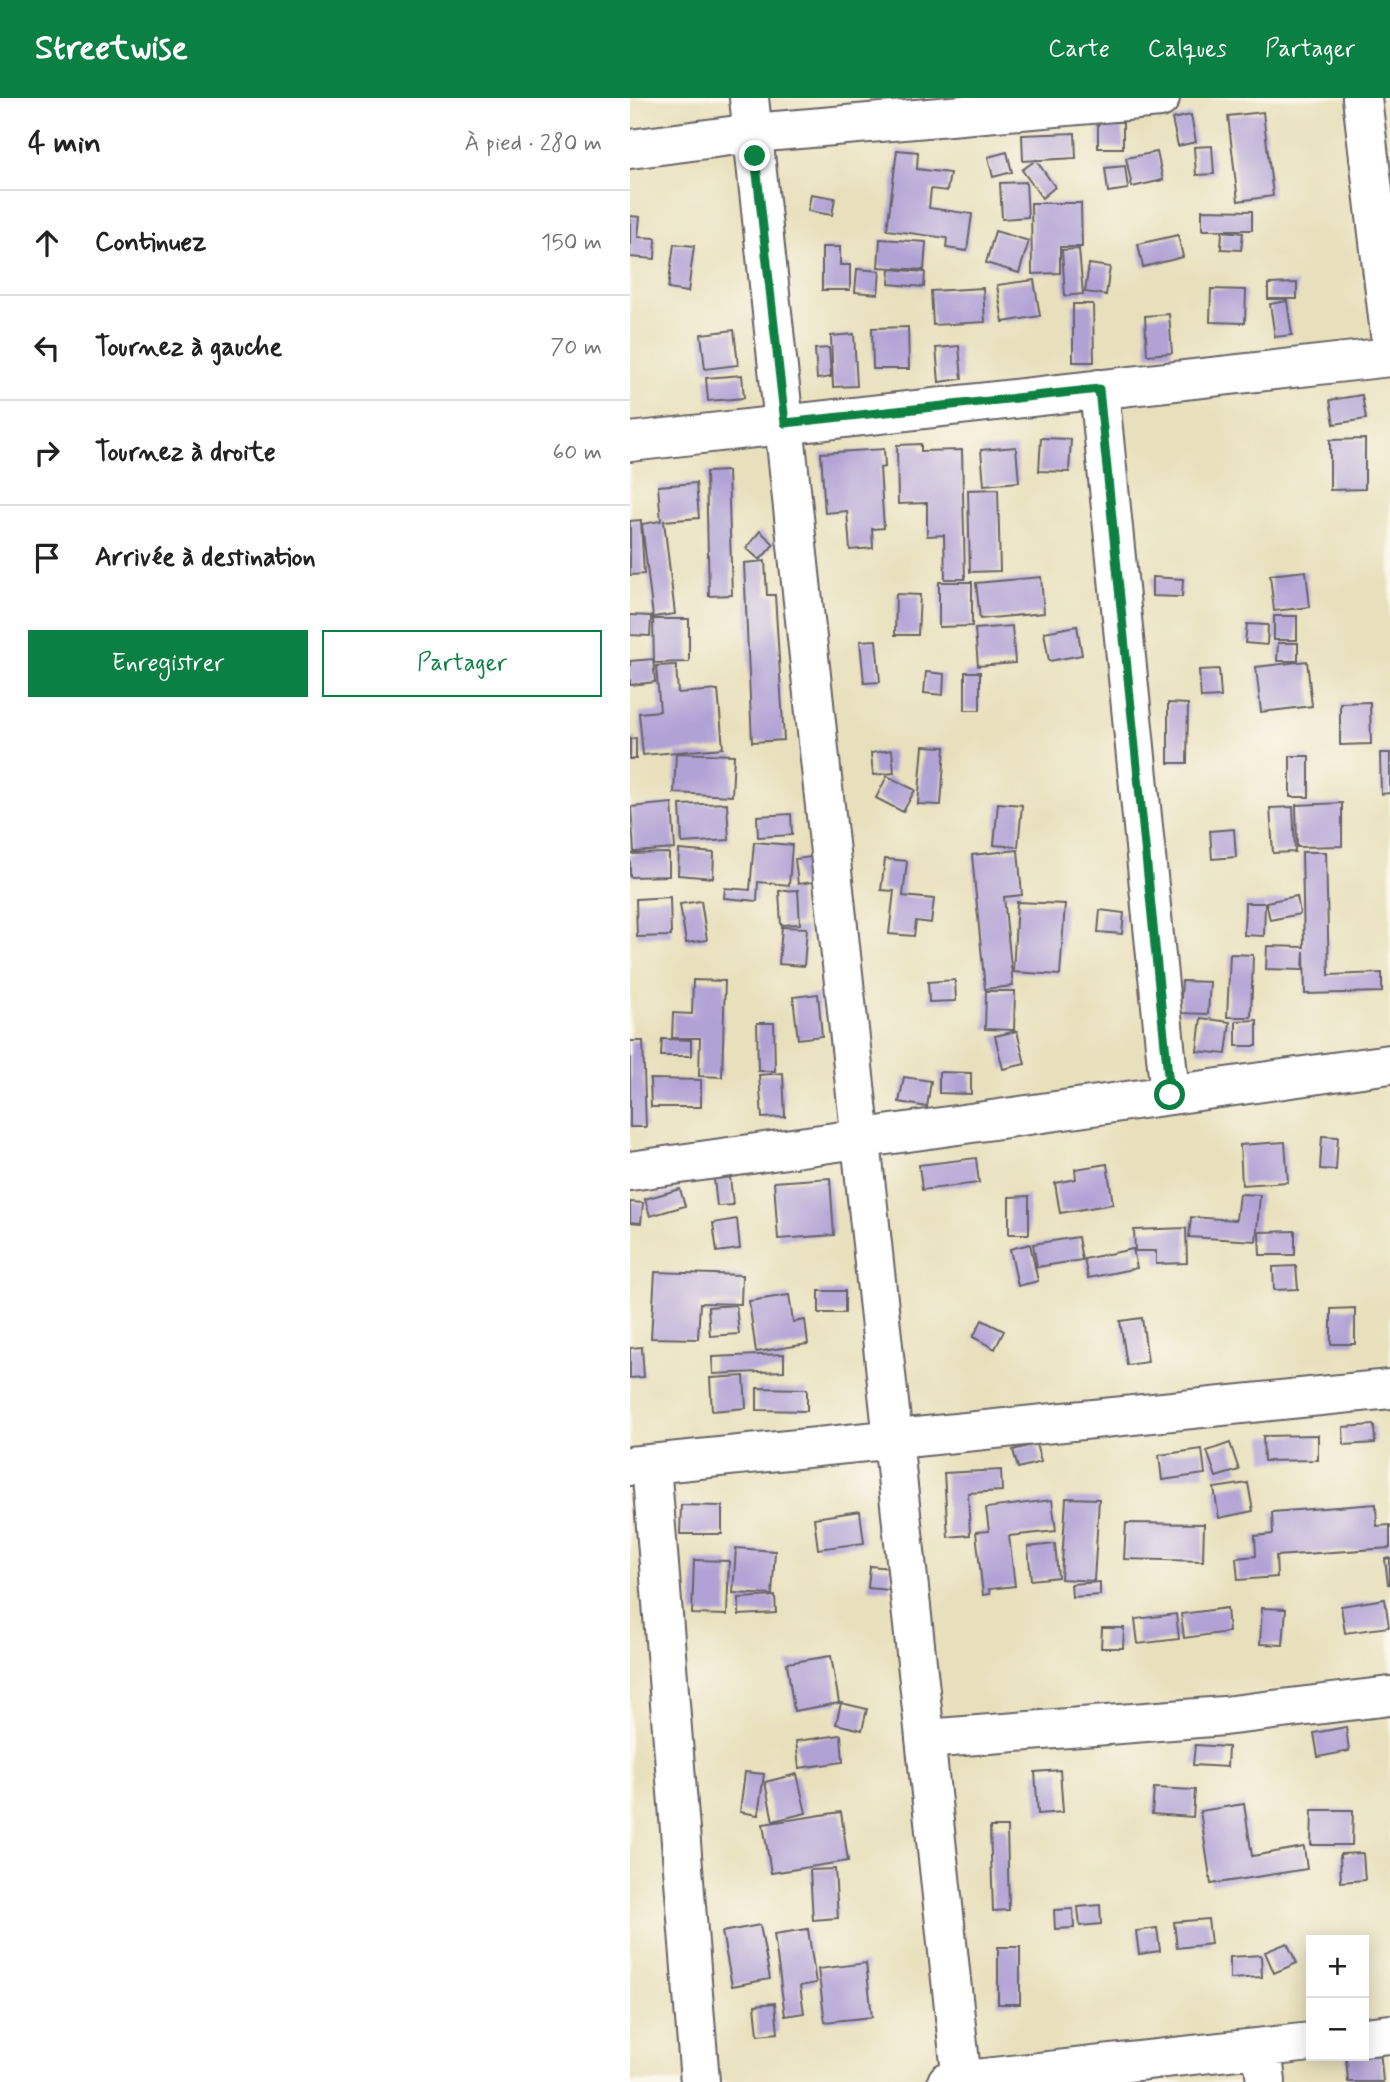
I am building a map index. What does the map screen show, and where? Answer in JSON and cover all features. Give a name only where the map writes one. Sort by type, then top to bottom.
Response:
[{"type":"street","points":[[630,149],[751,116],[1160,98]]},
{"type":"street","points":[[1362,98],[1390,334]]},
{"type":"street","points":[[751,116],[926,1739],[957,2081],[1264,2065],[1306,2044]]},
{"type":"street","points":[[630,442],[1390,357]]},
{"type":"street","points":[[1099,389],[1170,1095]]},
{"type":"street","points":[[630,1171],[1390,1063]]},
{"type":"street","points":[[700,2082],[641,1465],[1390,1389]]},
{"type":"street","points":[[926,1739],[1224,1716],[1390,1696]]},
{"type":"street","points":[[1369,2036],[1390,2034]]},
{"type":"building","points":[[1263,112],[1273,196],[1238,201],[1228,116]]},
{"type":"building","points":[[1191,115],[1196,142],[1178,146],[1172,119]]},
{"type":"building","points":[[1098,122],[1123,122],[1123,148],[1098,148]]},
{"type":"building","points":[[1075,133],[1076,158],[1023,161],[1022,135]]},
{"type":"building","points":[[1212,146],[1214,174],[1196,175],[1194,147]]},
{"type":"building","points":[[897,150],[918,152],[917,169],[950,173],[947,191],[931,189],[929,208],[972,214],[967,251],[946,248],[947,238],[887,230]]},
{"type":"building","points":[[1007,152],[1012,172],[993,177],[988,157]]},
{"type":"building","points":[[1157,152],[1163,180],[1132,187],[1126,158]]},
{"type":"building","points":[[1036,160],[1055,187],[1042,198],[1022,170]]},
{"type":"building","points":[[1125,166],[1128,189],[1108,192],[1105,168]]},
{"type":"building","points":[[1026,182],[1028,217],[1002,219],[1000,183]]},
{"type":"building","points":[[811,194],[835,198],[832,215],[808,211]]},
{"type":"building","points":[[1031,203],[1081,203],[1082,247],[1060,247],[1060,273],[1032,274]]},
{"type":"building","points":[[1202,210],[1252,211],[1252,230],[1202,230]]},
{"type":"building","points":[[630,216],[640,217],[638,237],[656,238],[655,259],[630,257]]},
{"type":"building","points":[[995,231],[1029,241],[1019,273],[986,263]]},
{"type":"building","points":[[1222,231],[1243,233],[1241,250],[1221,249]]},
{"type":"building","points":[[1178,235],[1183,257],[1143,267],[1138,244]]},
{"type":"building","points":[[880,239],[926,242],[924,270],[878,267]]},
{"type":"building","points":[[674,244],[694,246],[688,292],[668,289]]},
{"type":"building","points":[[822,247],[840,247],[840,265],[850,265],[850,290],[822,290]]},
{"type":"building","points":[[1079,249],[1083,294],[1065,296],[1062,250]]},
{"type":"building","points":[[1089,264],[1110,267],[1106,295],[1085,292]]},
{"type":"building","points":[[857,269],[880,271],[878,294],[855,292]]},
{"type":"building","points":[[890,269],[925,272],[924,287],[889,284]]},
{"type":"building","points":[[1034,280],[1040,316],[1003,322],[997,285]]},
{"type":"building","points":[[1297,283],[1297,299],[1268,299],[1268,284]]},
{"type":"building","points":[[983,288],[985,322],[933,325],[931,291]]},
{"type":"building","points":[[1211,289],[1246,290],[1245,323],[1210,322]]},
{"type":"building","points":[[1287,301],[1292,335],[1275,337],[1270,304]]},
{"type":"building","points":[[1073,304],[1093,304],[1094,362],[1073,362]]},
{"type":"building","points":[[1169,314],[1172,353],[1147,355],[1145,316]]},
{"type":"building","points":[[908,327],[909,369],[873,369],[872,328]]},
{"type":"building","points":[[734,330],[738,365],[705,369],[701,334]]},
{"type":"building","points":[[854,334],[857,386],[833,387],[831,336]]},
{"type":"building","points":[[959,346],[962,379],[939,382],[936,348]]},
{"type":"building","points":[[829,348],[831,377],[817,379],[815,349]]},
{"type":"building","points":[[742,375],[744,398],[708,401],[706,378]]},
{"type":"building","points":[[1362,395],[1366,419],[1334,424],[1330,400]]},
{"type":"building","points":[[1041,438],[1071,439],[1069,472],[1039,471]]},
{"type":"building","points":[[1365,439],[1365,489],[1330,490],[1330,440]]},
{"type":"building","points":[[921,444],[921,451],[962,450],[965,579],[945,579],[944,535],[927,536],[927,503],[898,504],[897,445]]},
{"type":"building","points":[[1016,447],[1019,482],[984,485],[981,450]]},
{"type":"building","points":[[884,449],[885,467],[880,468],[884,528],[872,529],[873,548],[850,550],[847,511],[825,513],[821,453]]},
{"type":"building","points":[[728,471],[732,595],[709,596],[706,472]]},
{"type":"building","points":[[696,483],[699,518],[664,521],[675,614],[653,617],[642,524],[661,521],[658,486]]},
{"type":"building","points":[[998,489],[1000,571],[970,572],[968,490]]},
{"type":"building","points":[[641,520],[644,574],[630,575],[630,521]]},
{"type":"building","points":[[760,531],[774,544],[760,560],[746,548]]},
{"type":"building","points":[[765,561],[767,595],[775,595],[784,740],[752,742],[744,563]]},
{"type":"building","points":[[1306,571],[1310,607],[1274,611],[1270,575]]},
{"type":"building","points":[[1041,577],[1044,613],[980,619],[976,583]]},
{"type":"building","points":[[1152,577],[1183,579],[1182,597],[1152,596]]},
{"type":"building","points":[[939,582],[972,582],[972,626],[939,627]]},
{"type":"building","points":[[896,594],[920,595],[918,635],[895,635]]},
{"type":"building","points":[[630,615],[651,616],[650,636],[630,635]]},
{"type":"building","points":[[1274,616],[1297,616],[1297,640],[1274,640]]},
{"type":"building","points":[[653,619],[689,619],[689,662],[654,663]]},
{"type":"building","points":[[1247,624],[1268,625],[1267,645],[1245,643]]},
{"type":"building","points":[[1012,626],[1015,663],[978,666],[975,629]]},
{"type":"building","points":[[1077,626],[1082,655],[1049,661],[1044,632]]},
{"type":"building","points":[[876,640],[880,682],[864,683],[860,641]]},
{"type":"building","points":[[1278,643],[1298,643],[1298,661],[1277,661]]},
{"type":"building","points":[[653,659],[655,682],[630,685],[630,661]]},
{"type":"building","points":[[1307,661],[1312,706],[1261,712],[1256,667]]},
{"type":"building","points":[[676,665],[678,693],[718,690],[723,748],[643,755],[639,713],[660,711],[656,666]]},
{"type":"building","points":[[1219,669],[1221,697],[1201,698],[1199,670]]},
{"type":"building","points":[[926,672],[944,674],[943,695],[924,693]]},
{"type":"building","points":[[965,672],[980,672],[980,710],[965,710]]},
{"type":"building","points":[[1370,702],[1371,744],[1340,745],[1340,703]]},
{"type":"building","points":[[1168,703],[1188,704],[1187,763],[1168,763]]},
{"type":"building","points":[[636,738],[636,759],[630,759],[630,739]]},
{"type":"building","points":[[923,746],[945,747],[941,805],[918,804]]},
{"type":"building","points":[[892,750],[894,773],[873,775],[871,753]]},
{"type":"building","points":[[676,753],[734,755],[732,796],[674,793]]},
{"type":"building","points":[[1380,753],[1390,753],[1390,793],[1381,794]]},
{"type":"building","points":[[1290,756],[1309,756],[1309,797],[1290,797]]},
{"type":"building","points":[[887,776],[915,790],[903,812],[876,798]]},
{"type":"building","points":[[672,803],[675,849],[634,852],[631,807]]},
{"type":"building","points":[[727,803],[729,840],[682,843],[680,805]]},
{"type":"building","points":[[998,803],[1022,805],[1018,847],[994,845]]},
{"type":"building","points":[[1342,803],[1342,846],[1297,847],[1296,805]]},
{"type":"building","points":[[1293,807],[1295,852],[1273,853],[1270,808]]},
{"type":"building","points":[[791,814],[792,835],[758,837],[757,816]]},
{"type":"building","points":[[1234,829],[1236,857],[1212,859],[1210,831]]},
{"type":"building","points":[[754,842],[792,845],[789,885],[758,882],[757,901],[724,898],[725,888],[750,890]]},
{"type":"building","points":[[679,850],[714,853],[713,878],[678,875]]},
{"type":"building","points":[[1018,850],[1022,895],[1004,897],[1013,986],[985,989],[972,855]]},
{"type":"building","points":[[1302,852],[1326,852],[1329,975],[1382,973],[1382,992],[1305,994],[1304,951],[1303,970],[1266,969],[1267,946],[1304,947]]},
{"type":"building","points":[[669,853],[669,876],[630,877],[630,854]]},
{"type":"building","points":[[819,856],[822,881],[798,884],[795,859]]},
{"type":"building","points":[[885,859],[907,861],[903,896],[934,899],[931,923],[916,921],[914,936],[889,934],[894,891],[881,890]]},
{"type":"building","points":[[798,890],[800,924],[781,925],[779,891]]},
{"type":"building","points":[[1297,896],[1300,914],[1270,920],[1266,902]]},
{"type":"building","points":[[670,897],[671,936],[637,937],[636,899]]},
{"type":"building","points":[[701,901],[707,940],[686,943],[680,904]]},
{"type":"building","points":[[1017,902],[1065,904],[1060,975],[1013,972]]},
{"type":"building","points":[[1245,903],[1265,903],[1264,936],[1244,935]]},
{"type":"building","points":[[1100,910],[1124,913],[1122,934],[1098,932]]},
{"type":"building","points":[[782,927],[807,928],[804,966],[779,964]]},
{"type":"building","points":[[1230,954],[1253,955],[1251,1017],[1227,1017]]},
{"type":"building","points":[[693,980],[725,981],[722,1077],[699,1076],[700,1038],[672,1038],[673,1013],[692,1014]]},
{"type":"building","points":[[955,980],[956,1001],[929,1002],[928,982]]},
{"type":"building","points":[[1182,981],[1210,982],[1208,1014],[1180,1013]]},
{"type":"building","points":[[986,991],[1015,991],[1014,1030],[985,1029]]},
{"type":"building","points":[[818,994],[822,1036],[798,1039],[793,997]]},
{"type":"building","points":[[1201,1018],[1230,1022],[1226,1054],[1197,1051]]},
{"type":"building","points":[[1257,1020],[1257,1046],[1236,1046],[1236,1021]]},
{"type":"building","points":[[757,1023],[774,1023],[775,1071],[758,1071]]},
{"type":"building","points":[[1017,1031],[1025,1064],[1003,1069],[995,1036]]},
{"type":"building","points":[[662,1039],[691,1040],[691,1056],[661,1056]]},
{"type":"building","points":[[630,1041],[643,1041],[646,1127],[630,1127]]},
{"type":"building","points":[[939,1072],[971,1073],[971,1094],[939,1093]]},
{"type":"building","points":[[783,1073],[785,1117],[762,1118],[759,1075]]},
{"type":"building","points":[[904,1077],[931,1081],[927,1107],[899,1102]]},
{"type":"building","points":[[650,1079],[701,1080],[701,1107],[651,1107]]},
{"type":"building","points":[[1322,1136],[1338,1137],[1336,1170],[1320,1169]]},
{"type":"building","points":[[1285,1142],[1288,1182],[1242,1185],[1240,1145]]},
{"type":"building","points":[[976,1158],[979,1183],[922,1190],[919,1165]]},
{"type":"building","points":[[1107,1164],[1113,1204],[1060,1213],[1055,1183],[1076,1179],[1075,1169]]},
{"type":"building","points":[[730,1177],[733,1205],[717,1206],[714,1179]]},
{"type":"building","points":[[830,1178],[834,1235],[778,1239],[774,1182]]},
{"type":"building","points":[[680,1189],[685,1206],[650,1216],[645,1199]]},
{"type":"building","points":[[1239,1194],[1260,1195],[1256,1241],[1189,1237],[1191,1217],[1236,1220]]},
{"type":"building","points":[[1029,1196],[1029,1234],[1009,1234],[1009,1197]]},
{"type":"building","points":[[630,1202],[643,1203],[641,1223],[630,1222]]},
{"type":"building","points":[[737,1219],[740,1249],[717,1252],[713,1223]]},
{"type":"building","points":[[1186,1228],[1187,1263],[1156,1264],[1156,1251],[1135,1251],[1134,1230]]},
{"type":"building","points":[[1295,1231],[1295,1255],[1260,1255],[1259,1232]]},
{"type":"building","points":[[1078,1237],[1082,1260],[1037,1267],[1033,1244]]},
{"type":"building","points":[[1030,1244],[1038,1281],[1018,1286],[1010,1249]]},
{"type":"building","points":[[1133,1249],[1137,1268],[1088,1278],[1084,1259]]},
{"type":"building","points":[[1296,1266],[1298,1289],[1274,1290],[1273,1267]]},
{"type":"building","points":[[655,1272],[742,1275],[741,1304],[700,1303],[698,1339],[651,1338]]},
{"type":"building","points":[[819,1291],[845,1291],[845,1313],[819,1313]]},
{"type":"building","points":[[789,1295],[793,1322],[805,1320],[808,1344],[756,1352],[749,1301]]},
{"type":"building","points":[[736,1305],[739,1334],[710,1336],[708,1307]]},
{"type":"building","points":[[1355,1308],[1355,1344],[1331,1344],[1331,1309]]},
{"type":"building","points":[[1142,1318],[1148,1362],[1127,1365],[1120,1321]]},
{"type":"building","points":[[982,1320],[1004,1331],[995,1349],[973,1337]]},
{"type":"building","points":[[642,1347],[644,1377],[630,1378],[630,1348]]},
{"type":"building","points":[[784,1354],[784,1371],[713,1374],[712,1357]]},
{"type":"building","points":[[744,1376],[746,1408],[712,1411],[710,1378]]},
{"type":"building","points":[[757,1388],[807,1389],[807,1411],[757,1410]]},
{"type":"building","points":[[1374,1425],[1375,1443],[1344,1445],[1343,1427]]},
{"type":"building","points":[[1318,1435],[1318,1460],[1264,1461],[1263,1436]]},
{"type":"building","points":[[1230,1443],[1239,1470],[1216,1477],[1207,1451]]},
{"type":"building","points":[[1036,1444],[1041,1462],[1018,1468],[1013,1450]]},
{"type":"building","points":[[1202,1449],[1205,1474],[1162,1480],[1159,1455]]},
{"type":"building","points":[[1001,1470],[1002,1491],[968,1493],[970,1535],[948,1537],[944,1473]]},
{"type":"building","points":[[1248,1483],[1253,1511],[1219,1518],[1214,1488]]},
{"type":"building","points":[[1066,1498],[1099,1499],[1094,1581],[1061,1579]]},
{"type":"building","points":[[1052,1500],[1056,1531],[1009,1536],[1015,1586],[989,1589],[990,1594],[983,1595],[976,1532],[989,1531],[986,1508]]},
{"type":"building","points":[[1376,1504],[1377,1526],[1390,1525],[1390,1548],[1276,1556],[1277,1577],[1238,1580],[1236,1558],[1256,1556],[1255,1536],[1273,1534],[1272,1512]]},
{"type":"building","points":[[681,1505],[722,1506],[722,1534],[680,1534]]},
{"type":"building","points":[[860,1511],[864,1543],[818,1549],[814,1518]]},
{"type":"building","points":[[1126,1523],[1204,1524],[1203,1561],[1124,1559]]},
{"type":"building","points":[[1055,1544],[1058,1577],[1031,1580],[1028,1547]]},
{"type":"building","points":[[736,1548],[775,1551],[772,1595],[733,1593]]},
{"type":"building","points":[[1390,1558],[1390,1584],[1388,1584],[1385,1559]]},
{"type":"building","points":[[694,1560],[729,1561],[727,1615],[692,1614]]},
{"type":"building","points":[[870,1566],[891,1568],[889,1590],[868,1588]]},
{"type":"building","points":[[1100,1582],[1100,1595],[1072,1597],[1071,1584]]},
{"type":"building","points":[[775,1596],[776,1613],[739,1615],[739,1598]]},
{"type":"building","points":[[1385,1599],[1389,1627],[1345,1633],[1341,1606]]},
{"type":"building","points":[[1227,1608],[1229,1632],[1184,1638],[1181,1614]]},
{"type":"building","points":[[1262,1608],[1286,1609],[1283,1645],[1260,1644]]},
{"type":"building","points":[[1176,1614],[1179,1639],[1138,1644],[1135,1619]]},
{"type":"building","points":[[1102,1628],[1124,1628],[1123,1648],[1101,1648]]},
{"type":"building","points":[[831,1656],[839,1703],[794,1711],[787,1663]]},
{"type":"building","points":[[841,1703],[867,1709],[862,1730],[836,1724]]},
{"type":"building","points":[[1346,1727],[1349,1751],[1318,1757],[1314,1733]]},
{"type":"building","points":[[841,1735],[843,1762],[799,1768],[796,1741]]},
{"type":"building","points":[[1195,1745],[1228,1747],[1227,1767],[1193,1765]]},
{"type":"building","points":[[1060,1770],[1063,1812],[1038,1814],[1035,1772]]},
{"type":"building","points":[[745,1772],[764,1774],[758,1815],[740,1812]]},
{"type":"building","points":[[797,1774],[806,1813],[773,1821],[765,1782]]},
{"type":"building","points":[[1154,1788],[1195,1790],[1193,1817],[1152,1814]]},
{"type":"building","points":[[1244,1804],[1252,1856],[1304,1847],[1307,1869],[1211,1884],[1200,1811]]},
{"type":"building","points":[[1312,1810],[1353,1810],[1352,1845],[1311,1845]]},
{"type":"building","points":[[841,1812],[848,1861],[771,1873],[763,1824]]},
{"type":"building","points":[[990,1827],[1007,1827],[1009,1910],[993,1911]]},
{"type":"building","points":[[1363,1853],[1365,1880],[1341,1882],[1340,1854]]},
{"type":"building","points":[[835,1869],[838,1918],[813,1920],[810,1870]]},
{"type":"building","points":[[1100,1905],[1101,1924],[1080,1926],[1078,1907]]},
{"type":"building","points":[[1073,1909],[1074,1928],[1055,1929],[1054,1910]]},
{"type":"building","points":[[1208,1919],[1211,1944],[1177,1948],[1174,1922]]},
{"type":"building","points":[[760,1925],[770,1979],[732,1986],[722,1932]]},
{"type":"building","points":[[1157,1928],[1160,1951],[1139,1954],[1136,1931]]},
{"type":"building","points":[[808,1929],[816,1983],[800,1986],[804,2013],[785,2016],[774,1934]]},
{"type":"building","points":[[1287,1943],[1297,1963],[1274,1973],[1265,1952]]},
{"type":"building","points":[[998,1947],[1020,1947],[1020,2004],[998,2004]]},
{"type":"building","points":[[1261,1955],[1262,1977],[1230,1979],[1230,1957]]},
{"type":"building","points":[[866,1963],[872,2017],[825,2022],[818,1969]]},
{"type":"building","points":[[775,2003],[778,2033],[758,2035],[755,2005]]},
{"type":"building","points":[[1380,2049],[1383,2082],[1348,2082],[1346,2061],[1369,2061],[1369,2054]]},
{"type":"route","points":[[755,156],[785,423],[1099,389],[1170,1095]]}]
